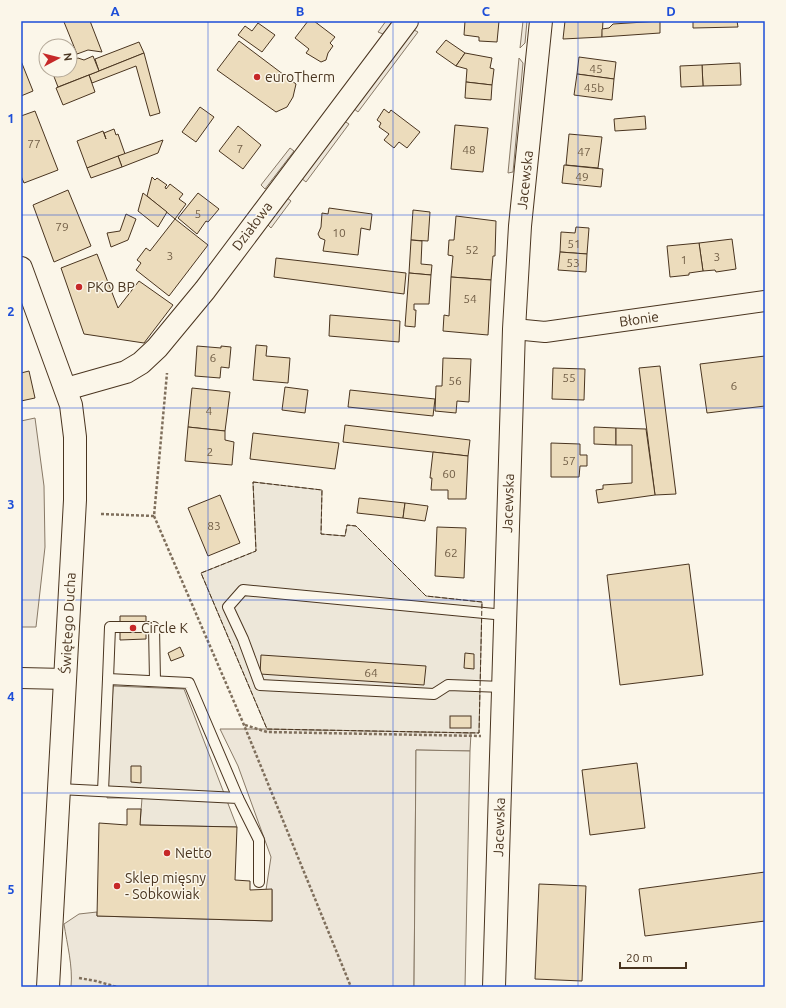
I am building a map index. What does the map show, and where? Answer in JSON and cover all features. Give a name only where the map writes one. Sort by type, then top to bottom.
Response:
[{"type":"main road","name":"Działowa","points":[[66,389],[126,372],[141,363],[157,348],[205,290],[407,21]]},
{"type":"main road","name":"Jacewska","points":[[494,987],[514,329],[520,226],[541,21]]},
{"type":"main road","name":"Świętego Ducha","points":[[21,268],[66,389],[73,413],[76,466],[48,987]]},
{"type":"street","name":"Błonie","points":[[514,329],[545,332],[765,301]]},
{"type":"street","points":[[21,678],[65,679]]},
{"type":"lane","points":[[503,687],[448,685],[434,694],[260,684],[243,639],[228,607],[243,590],[505,615]]},
{"type":"lane","points":[[103,791],[110,627],[154,627],[155,681]]},
{"type":"lane","points":[[108,679],[189,683],[238,798],[259,840],[259,882]]},
{"type":"lane","points":[[59,789],[238,798]]},
{"type":"path","points":[[167,373],[154,516],[244,725],[350,987]]},
{"type":"path","points":[[102,514],[154,516]]},
{"type":"path","points":[[244,725],[267,732],[483,736]]},
{"type":"path","points":[[79,978],[117,987]]},
{"type":"shaded area","points":[[386,21],[393,21],[383,34],[378,32]]},
{"type":"shaded area","points":[[523,21],[527,21],[525,43],[520,48]]},
{"type":"shaded area","points":[[414,30],[418,32],[358,112],[353,108]]},
{"type":"shaded area","points":[[519,58],[523,63],[513,172],[508,173]]},
{"type":"shaded area","points":[[344,121],[349,124],[306,182],[301,178]]},
{"type":"shaded area","points":[[290,148],[294,151],[265,189],[261,185]]},
{"type":"shaded area","points":[[286,197],[291,201],[271,228],[266,223]]},
{"type":"shaded area","points":[[35,418],[44,486],[45,547],[36,627],[21,627],[21,421]]},
{"type":"shaded area","points":[[253,482],[322,490],[321,534],[345,536],[347,525],[356,526],[426,596],[482,602],[479,733],[267,729],[201,573],[256,551]]},
{"type":"shaded area","points":[[113,686],[184,689],[237,827],[140,825],[142,798],[107,798]]},
{"type":"shaded area","points":[[220,729],[471,733],[470,751],[416,750],[414,987],[71,987],[70,963],[64,924],[79,914],[97,912],[97,916],[272,921],[272,890],[266,890],[271,857],[238,766]]},
{"type":"shaded area","points":[[416,750],[470,751],[465,987],[414,987]]},
{"type":"building","points":[[90,21],[102,52],[88,50],[78,54],[78,38],[70,38],[64,22]]},
{"type":"building","points":[[308,21],[314,21],[335,37],[330,43],[333,46],[328,53],[326,60],[321,62],[306,53],[309,49],[295,38]]},
{"type":"building","points":[[465,21],[499,21],[497,42],[479,41],[479,37],[464,35]]},
{"type":"building","points":[[565,21],[603,21],[602,37],[563,39]]},
{"type":"building","points":[[660,21],[660,33],[602,37],[602,29],[609,28],[613,24]]},
{"type":"building","points":[[693,21],[737,21],[738,27],[693,28]]},
{"type":"building","points":[[258,23],[275,35],[262,52],[238,35],[245,26],[252,31]]},
{"type":"building","points":[[446,40],[465,53],[456,66],[436,52]]},
{"type":"building","name":"euroTherm","points":[[239,41],[296,84],[293,97],[287,107],[276,112],[217,70]]},
{"type":"building","points":[[139,42],[144,53],[99,71],[95,59]]},
{"type":"building","points":[[144,53],[160,113],[150,116],[136,66],[92,83],[89,75]]},
{"type":"building","points":[[465,53],[492,58],[490,68],[494,69],[492,85],[466,82],[467,69],[456,66]]},
{"type":"building","points":[[93,56],[99,71],[58,87],[55,78],[78,78],[78,58],[84,60]]},
{"type":"building","points":[[579,57],[616,62],[614,79],[577,74]]},
{"type":"building","points":[[21,61],[33,91],[21,96]]},
{"type":"building","points":[[740,63],[741,85],[703,86],[702,65]]},
{"type":"building","points":[[702,65],[703,86],[681,87],[680,66]]},
{"type":"building","points":[[577,74],[614,79],[612,100],[574,95]]},
{"type":"building","points":[[89,75],[95,92],[63,105],[56,88]]},
{"type":"building","points":[[466,82],[492,85],[491,100],[465,98]]},
{"type":"building","points":[[200,107],[214,117],[196,142],[182,132]]},
{"type":"building","points":[[384,109],[389,113],[391,110],[420,132],[407,148],[399,142],[394,148],[384,140],[389,134],[379,127],[381,123],[377,120]]},
{"type":"building","points":[[35,111],[58,170],[24,183],[21,176],[21,116]]},
{"type":"building","points":[[645,116],[646,129],[615,131],[614,119]]},
{"type":"building","points":[[455,125],[488,128],[483,172],[451,169]]},
{"type":"building","points":[[238,126],[261,145],[243,169],[219,151]]},
{"type":"building","points":[[114,129],[116,135],[118,134],[125,154],[87,168],[77,141],[103,131],[106,139],[104,133]]},
{"type":"building","points":[[569,134],[602,137],[598,168],[566,165]]},
{"type":"building","points":[[163,140],[158,153],[122,167],[118,156]]},
{"type":"building","points":[[118,156],[122,167],[91,178],[87,168]]},
{"type":"building","points":[[564,165],[603,169],[601,187],[562,183]]},
{"type":"building","points":[[152,177],[155,180],[157,178],[167,185],[165,187],[166,189],[170,184],[183,194],[179,199],[186,204],[175,219],[147,196]]},
{"type":"building","points":[[68,190],[91,246],[54,262],[33,205]]},
{"type":"building","points":[[143,193],[167,212],[158,227],[138,211]]},
{"type":"building","points":[[198,193],[219,209],[208,222],[206,221],[197,234],[178,218]]},
{"type":"building","points":[[329,208],[372,214],[370,230],[361,228],[358,255],[323,251],[325,240],[320,238],[318,234],[321,227],[322,213],[328,214]]},
{"type":"building","points":[[413,210],[430,212],[428,241],[411,240]]},
{"type":"building","points":[[126,214],[136,219],[128,240],[111,247],[107,233],[120,231]]},
{"type":"building","points":[[456,216],[496,221],[495,256],[493,256],[491,280],[451,277],[453,256],[448,255],[449,240],[454,240]]},
{"type":"building","points":[[175,219],[208,245],[169,296],[136,270],[141,263],[137,260],[146,248],[150,251]]},
{"type":"building","points":[[576,227],[589,228],[587,254],[560,252],[561,232],[575,233]]},
{"type":"building","points":[[732,239],[736,269],[716,272],[715,270],[703,271],[699,243]]},
{"type":"building","points":[[411,240],[422,241],[421,264],[432,265],[431,275],[409,273]]},
{"type":"building","points":[[699,243],[703,271],[689,273],[689,275],[670,277],[667,246]]},
{"type":"building","points":[[560,252],[587,254],[586,272],[558,270]]},
{"type":"building","points":[[97,254],[118,308],[139,281],[173,305],[144,343],[84,334],[61,268]]},
{"type":"building","points":[[276,258],[406,273],[404,294],[274,277]]},
{"type":"building","points":[[409,273],[431,275],[429,304],[414,304],[414,310],[416,310],[415,327],[405,326]]},
{"type":"building","points":[[451,277],[491,280],[488,335],[443,331],[444,315],[449,316]]},
{"type":"building","points":[[330,315],[400,321],[399,342],[329,336]]},
{"type":"building","points":[[256,345],[267,346],[266,356],[290,358],[288,383],[253,380]]},
{"type":"building","points":[[197,346],[221,348],[221,346],[231,347],[229,368],[221,367],[220,378],[195,376]]},
{"type":"building","points":[[765,356],[765,406],[707,413],[700,364]]},
{"type":"building","points":[[443,358],[471,359],[469,402],[457,401],[456,413],[435,411],[436,386],[442,386]]},
{"type":"building","points":[[660,366],[676,494],[655,495],[639,368]]},
{"type":"building","points":[[553,368],[585,369],[584,400],[552,399]]},
{"type":"building","points":[[29,371],[35,398],[21,401],[21,373]]},
{"type":"building","points":[[285,387],[308,390],[305,413],[282,410]]},
{"type":"building","points":[[192,388],[230,392],[225,431],[188,427]]},
{"type":"building","points":[[350,390],[435,399],[433,416],[348,407]]},
{"type":"building","points":[[345,425],[470,440],[468,456],[343,442]]},
{"type":"building","points":[[188,427],[225,431],[225,440],[234,442],[232,465],[185,461]]},
{"type":"building","points":[[594,427],[616,428],[616,445],[594,444]]},
{"type":"building","points":[[616,428],[646,429],[655,495],[598,503],[596,490],[603,489],[603,485],[632,483],[632,445],[616,445]]},
{"type":"building","points":[[253,433],[339,443],[335,469],[250,459]]},
{"type":"building","points":[[551,443],[580,444],[580,455],[587,455],[587,466],[580,466],[579,477],[551,477]]},
{"type":"building","points":[[433,452],[468,456],[466,499],[448,499],[448,490],[431,490],[432,478],[430,478]]},
{"type":"building","points":[[220,495],[240,543],[208,556],[188,508]]},
{"type":"building","points":[[359,498],[405,503],[403,518],[357,513]]},
{"type":"building","points":[[405,503],[428,506],[425,521],[403,518]]},
{"type":"building","points":[[437,527],[466,528],[464,578],[435,576]]},
{"type":"building","points":[[689,564],[703,675],[620,685],[607,575]]},
{"type":"building","name":"Circle K","points":[[120,616],[146,616],[146,639],[120,640]]},
{"type":"building","points":[[180,647],[184,656],[171,661],[168,653]]},
{"type":"building","points":[[465,653],[474,654],[474,669],[464,668]]},
{"type":"building","points":[[261,655],[426,666],[424,685],[260,674]]},
{"type":"building","points":[[450,716],[471,716],[471,728],[450,728]]},
{"type":"building","points":[[637,763],[645,828],[590,835],[582,770]]},
{"type":"building","points":[[131,766],[141,766],[141,783],[131,782]]},
{"type":"building","name":"Netto","points":[[127,809],[141,809],[140,825],[237,827],[235,880],[250,881],[250,890],[272,889],[272,921],[97,916],[99,823],[127,825]]},
{"type":"building","points":[[765,872],[765,921],[645,936],[639,889]]},
{"type":"building","points":[[539,884],[586,886],[582,981],[535,979]]},
{"type":"fence","points":[[253,482],[322,490],[321,534],[345,536],[347,525],[356,526],[426,596],[482,602],[479,733],[267,729],[201,573],[256,551],[253,482]]},
{"type":"place","name":"euroTherm","points":[[257,77]]},
{"type":"place","name":"PKO BP","points":[[79,287]]},
{"type":"place","name":"Circle K","points":[[133,628]]},
{"type":"place","name":"Netto","points":[[167,853]]},
{"type":"place","name":"Sklep mięsny - Sobkowiak","points":[[117,886]]}]
